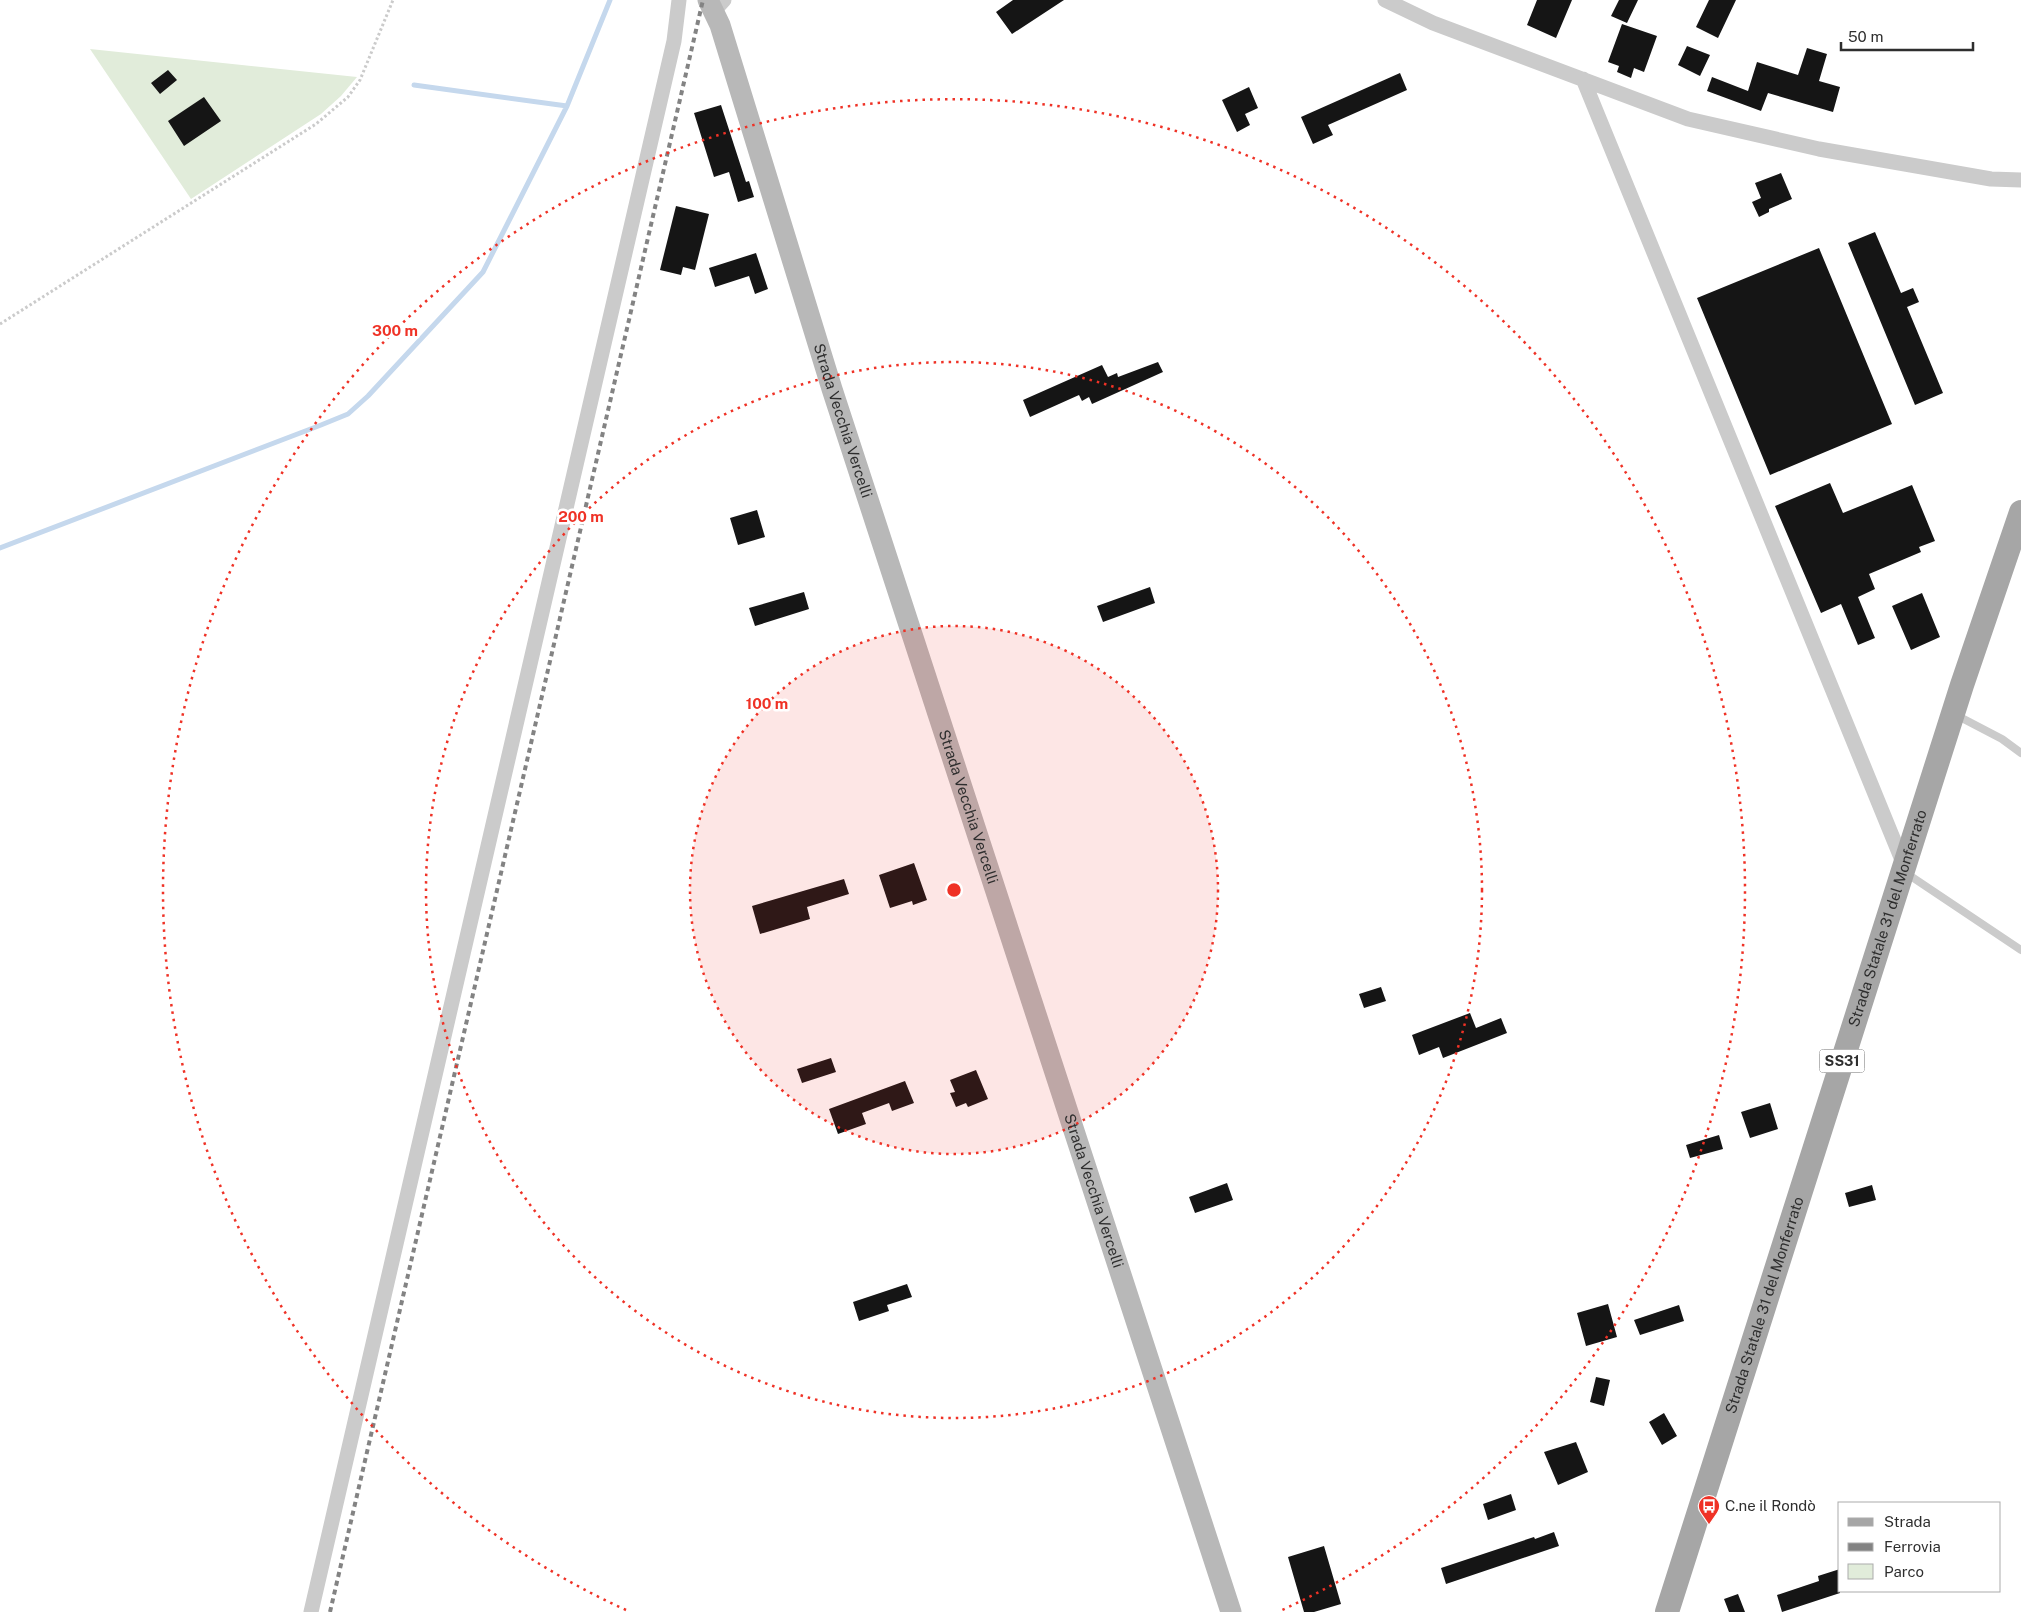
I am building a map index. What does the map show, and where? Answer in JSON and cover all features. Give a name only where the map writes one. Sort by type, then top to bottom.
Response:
[{"type":"main road","name":"Strada Statale 31 del Monferrato","points":[[1666,1612],[1953,713],[2021,512]]},
{"type":"street","points":[[311,1612],[672,51],[679,0]]},
{"type":"street","points":[[1385,0],[1433,23],[1688,119],[1800,145],[1991,179],[2021,180]]},
{"type":"street","name":"Strada Vecchia Vercelli","points":[[715,4],[878,531],[1230,1612]]},
{"type":"street","points":[[1583,79],[1904,868]]},
{"type":"lane","points":[[1953,713],[2002,739],[2021,753]]},
{"type":"lane","points":[[1904,868],[2021,950]]},
{"type":"path","points":[[0,324],[299,135],[332,112],[348,96],[360,80],[393,0]]},
{"type":"green space","points":[[90,49],[357,77],[341,96],[321,114],[191,199]]},
{"type":"building","points":[[1013,0],[1064,0],[1012,34],[996,12]]},
{"type":"building","points":[[1537,0],[1572,0],[1556,38],[1527,25]]},
{"type":"building","points":[[1619,0],[1638,0],[1627,23],[1611,16]]},
{"type":"building","points":[[1709,0],[1736,0],[1718,38],[1696,27]]},
{"type":"building","points":[[1622,24],[1657,36],[1644,72],[1634,68],[1631,78],[1617,72],[1619,66],[1608,62]]},
{"type":"building","points":[[1687,46],[1710,55],[1700,76],[1678,65]]},
{"type":"building","points":[[1807,48],[1827,54],[1819,81],[1840,87],[1833,112],[1768,93],[1761,111],[1707,91],[1712,77],[1748,91],[1757,62],[1798,75]]},
{"type":"building","points":[[168,70],[177,80],[160,94],[151,83]]},
{"type":"building","points":[[1400,73],[1407,90],[1328,125],[1333,135],[1313,144],[1301,117]]},
{"type":"building","points":[[1249,87],[1258,108],[1245,114],[1250,125],[1237,132],[1222,100]]},
{"type":"building","points":[[204,97],[221,121],[184,146],[168,121]]},
{"type":"building","points":[[721,105],[746,182],[749,181],[754,197],[738,202],[729,172],[714,177],[694,113]]},
{"type":"building","points":[[1781,173],[1792,199],[1769,209],[1769,212],[1759,217],[1752,202],[1761,198],[1755,183]]},
{"type":"building","points":[[676,206],[709,214],[695,270],[683,267],[681,275],[660,270]]},
{"type":"building","points":[[1875,232],[1901,293],[1913,288],[1919,302],[1907,307],[1943,393],[1915,405],[1848,243]]},
{"type":"building","points":[[1819,248],[1892,424],[1770,475],[1697,298]]},
{"type":"building","points":[[756,253],[768,289],[755,294],[749,276],[715,287],[709,268]]},
{"type":"building","points":[[1158,362],[1163,372],[1092,404],[1089,397],[1082,401],[1079,395],[1030,417],[1023,400],[1102,365],[1108,377],[1117,373],[1118,377]]},
{"type":"building","points":[[1830,483],[1843,513],[1912,485],[1935,541],[1919,547],[1921,552],[1869,574],[1875,589],[1858,597],[1875,638],[1858,645],[1841,604],[1821,613],[1775,506]]},
{"type":"building","points":[[757,510],[765,537],[738,545],[730,518]]},
{"type":"building","points":[[1150,587],[1155,603],[1103,622],[1097,606]]},
{"type":"building","points":[[804,592],[809,609],[755,626],[749,608]]},
{"type":"building","points":[[1922,593],[1940,637],[1911,650],[1892,606]]},
{"type":"building","points":[[914,863],[927,900],[913,905],[912,901],[890,908],[879,875]]},
{"type":"building","points":[[844,879],[849,894],[807,907],[810,919],[760,934],[752,906]]},
{"type":"building","points":[[1381,987],[1386,1001],[1364,1008],[1359,994]]},
{"type":"building","points":[[1470,1013],[1476,1028],[1501,1018],[1507,1033],[1443,1058],[1439,1047],[1419,1055],[1412,1035]]},
{"type":"building","points":[[831,1058],[836,1072],[802,1083],[797,1069]]},
{"type":"building","points":[[976,1070],[988,1099],[968,1107],[966,1103],[956,1107],[950,1093],[955,1092],[950,1080]]},
{"type":"building","points":[[905,1081],[914,1103],[892,1111],[889,1103],[862,1113],[866,1124],[838,1134],[829,1109]]},
{"type":"building","points":[[1770,1103],[1778,1129],[1750,1138],[1741,1112]]},
{"type":"building","points":[[1719,1135],[1723,1149],[1690,1158],[1686,1145]]},
{"type":"building","points":[[1227,1183],[1233,1200],[1195,1213],[1189,1197]]},
{"type":"building","points":[[1872,1185],[1876,1200],[1849,1207],[1845,1193]]},
{"type":"building","points":[[907,1284],[912,1297],[887,1305],[889,1311],[859,1321],[853,1302]]},
{"type":"building","points":[[1608,1304],[1617,1337],[1586,1346],[1577,1313]]},
{"type":"building","points":[[1679,1305],[1684,1321],[1640,1335],[1634,1320]]},
{"type":"building","points":[[1596,1377],[1610,1380],[1604,1406],[1590,1402]]},
{"type":"building","points":[[1664,1413],[1677,1436],[1662,1445],[1649,1422]]},
{"type":"building","points":[[1576,1442],[1588,1472],[1558,1485],[1544,1452]]},
{"type":"building","points":[[1511,1494],[1516,1510],[1488,1520],[1483,1504]]},
{"type":"building","points":[[1554,1532],[1559,1546],[1446,1584],[1441,1568]]},
{"type":"building","points":[[1324,1546],[1341,1604],[1314,1612],[1304,1612],[1288,1557]]},
{"type":"building","points":[[1838,1570],[1838,1592],[1840,1593],[1782,1612],[1777,1595],[1819,1581],[1818,1576]]},
{"type":"building","points":[[1738,1594],[1745,1612],[1729,1612],[1724,1599]]},
{"type":"waterway","points":[[0,548],[348,414],[368,396],[483,272],[567,106],[610,0]]},
{"type":"waterway","points":[[414,85],[567,106]]},
{"type":"railway","points":[[330,1612],[703,0]]},
{"type":"place","name":"C.ne il Rondò","points":[[1709,1525]]}]
